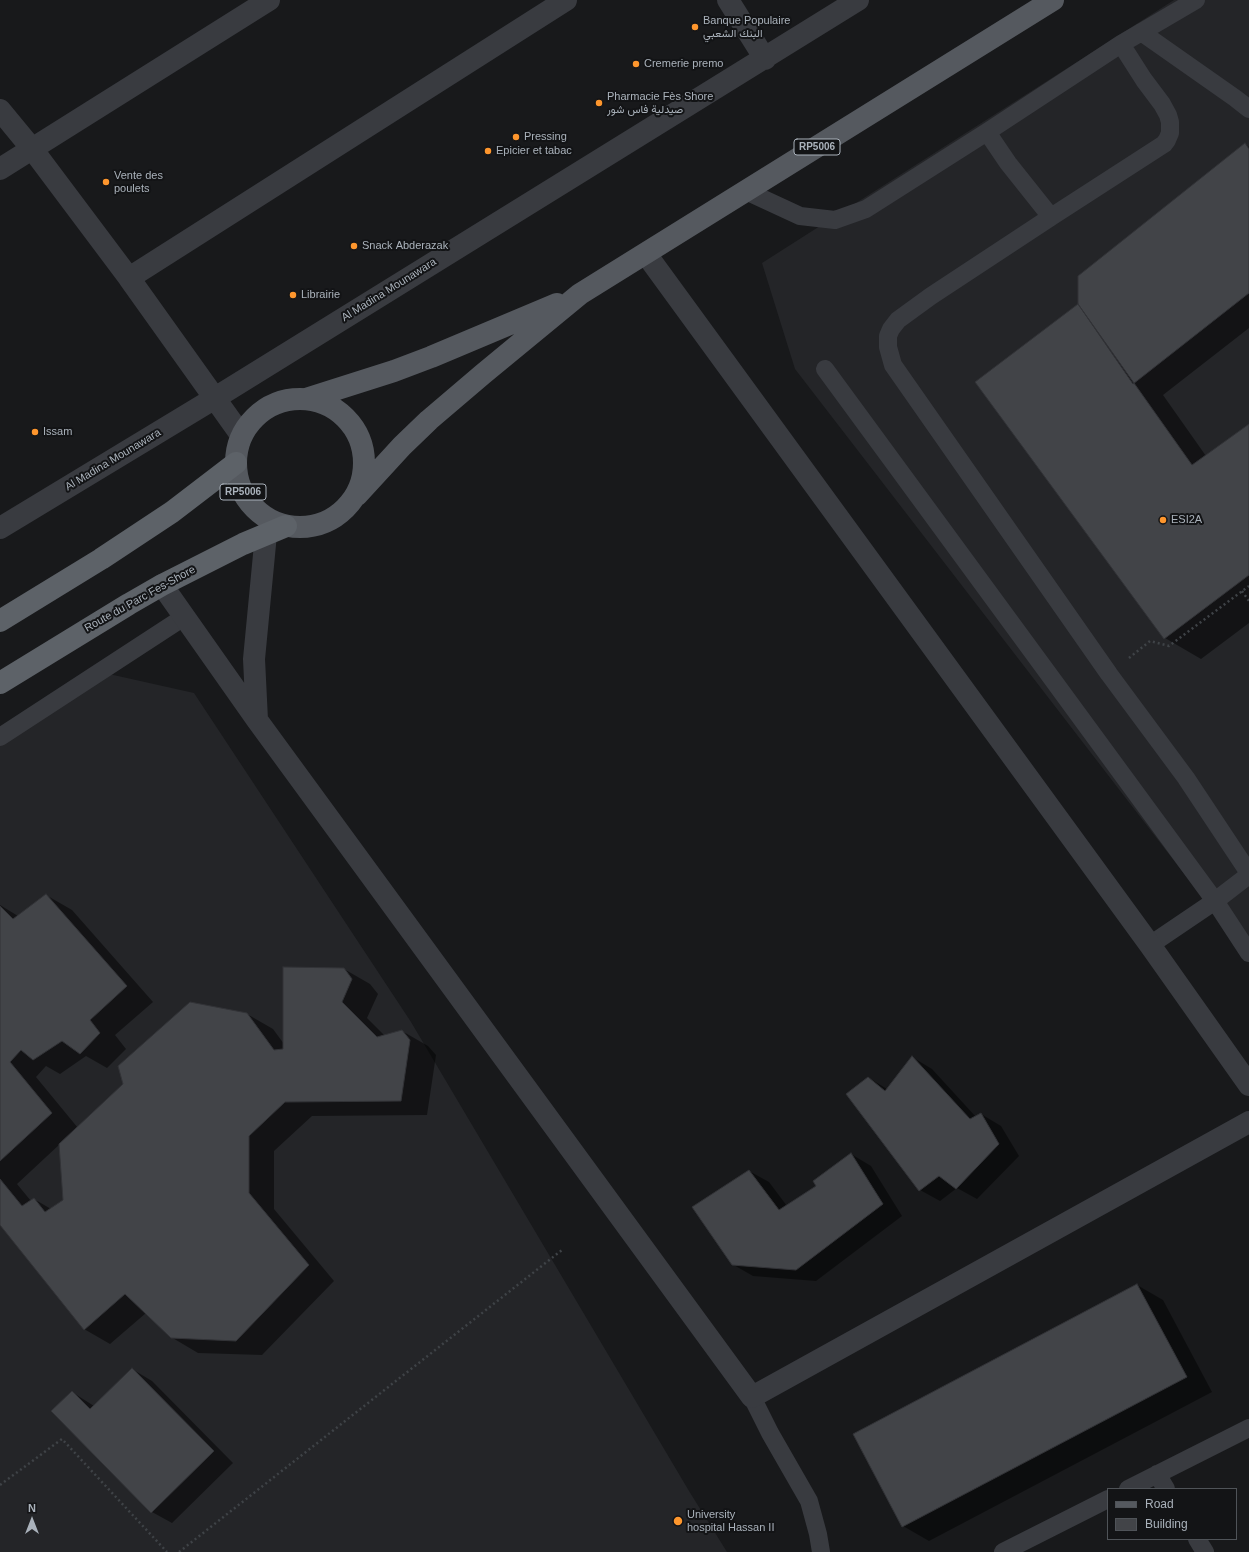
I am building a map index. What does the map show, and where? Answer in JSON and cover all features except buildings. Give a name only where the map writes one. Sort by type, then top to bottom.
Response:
[{"type":"highway","name":"RP5006","points":[[0,621],[101,559],[166,516],[236,464]]},
{"type":"highway","name":"Route du Parc Fes-Shore","points":[[0,683],[128,604],[162,585],[243,544],[276,530]]},
{"type":"main road","name":"RP5006","points":[[580,294],[431,357],[394,371],[306,399],[285,401],[265,410],[249,424],[241,436],[236,453],[238,478],[242,491],[250,503],[260,513],[272,521],[276,530],[306,527],[326,522],[343,510],[402,446],[429,420],[580,294],[1053,0]]},
{"type":"main road","name":"RP5006","points":[[306,399],[327,404],[345,416],[357,433],[364,453],[364,475],[356,495]]},
{"type":"street","points":[[0,169],[33,150],[269,0]]},
{"type":"street","points":[[129,278],[566,0]]},
{"type":"street","points":[[728,0],[765,59]]},
{"type":"street","name":"Al Madina Mounawara","points":[[0,528],[215,398],[765,59],[858,0]]},
{"type":"street","points":[[0,110],[33,150],[129,278],[241,436]]},
{"type":"street","points":[[646,254],[1150,946],[1249,1085]]},
{"type":"street","points":[[257,720],[254,659],[276,530]]},
{"type":"street","points":[[162,585],[257,720],[752,1397],[1249,1122]]},
{"type":"lane","points":[[746,191],[800,216],[835,220],[866,209],[1121,44],[1196,0]]},
{"type":"lane","points":[[1141,32],[1249,109]]},
{"type":"lane","points":[[1121,44],[1168,115],[1170,130],[1164,144],[930,296],[898,320],[888,336],[888,347],[893,365],[1109,674],[1186,778],[1249,874],[1215,901],[1150,946]]},
{"type":"lane","points":[[987,132],[1008,163],[1051,217]]},
{"type":"lane","points":[[825,369],[1215,901],[1249,954]]},
{"type":"lane","points":[[0,737],[184,617]]},
{"type":"lane","points":[[752,1397],[770,1433],[809,1502],[818,1534],[821,1552]]},
{"type":"lane","points":[[1133,1488],[1162,1482],[1249,1428]]},
{"type":"lane","points":[[1003,1552],[1107,1500]]},
{"type":"lane","points":[[1198,1540],[1205,1552]]},
{"type":"path","points":[[1109,674],[1150,641],[1169,646],[1249,586]]},
{"type":"path","points":[[1242,591],[1249,601]]},
{"type":"path","points":[[179,1552],[562,1250]]},
{"type":"path","points":[[0,1485],[62,1439],[167,1552]]},
{"type":"shaded area","points":[[1174,0],[1249,0],[1249,958],[795,369],[762,263]]},
{"type":"shaded area","points":[[109,674],[194,693],[411,1022],[689,1491],[727,1552],[0,1552],[0,745]]},
{"type":"place","name":"Banque Populaire البنك الشعبي","points":[[695,27]]},
{"type":"place","name":"Cremerie premo","points":[[636,64]]},
{"type":"place","name":"Pharmacie Fès Shore صيدلية فاس شور","points":[[599,103]]},
{"type":"place","name":"Pressing","points":[[516,137]]},
{"type":"place","name":"Epicier et tabac","points":[[488,151]]},
{"type":"place","name":"Vente des poulets","points":[[106,182]]},
{"type":"place","name":"Snack Abderazak","points":[[354,246]]},
{"type":"place","name":"Librairie","points":[[293,295]]},
{"type":"place","name":"Issam","points":[[35,432]]},
{"type":"place","name":"ESI2A","points":[[1163,520]]},
{"type":"place","name":"University hospital Hassan II","points":[[678,1521]]}]
